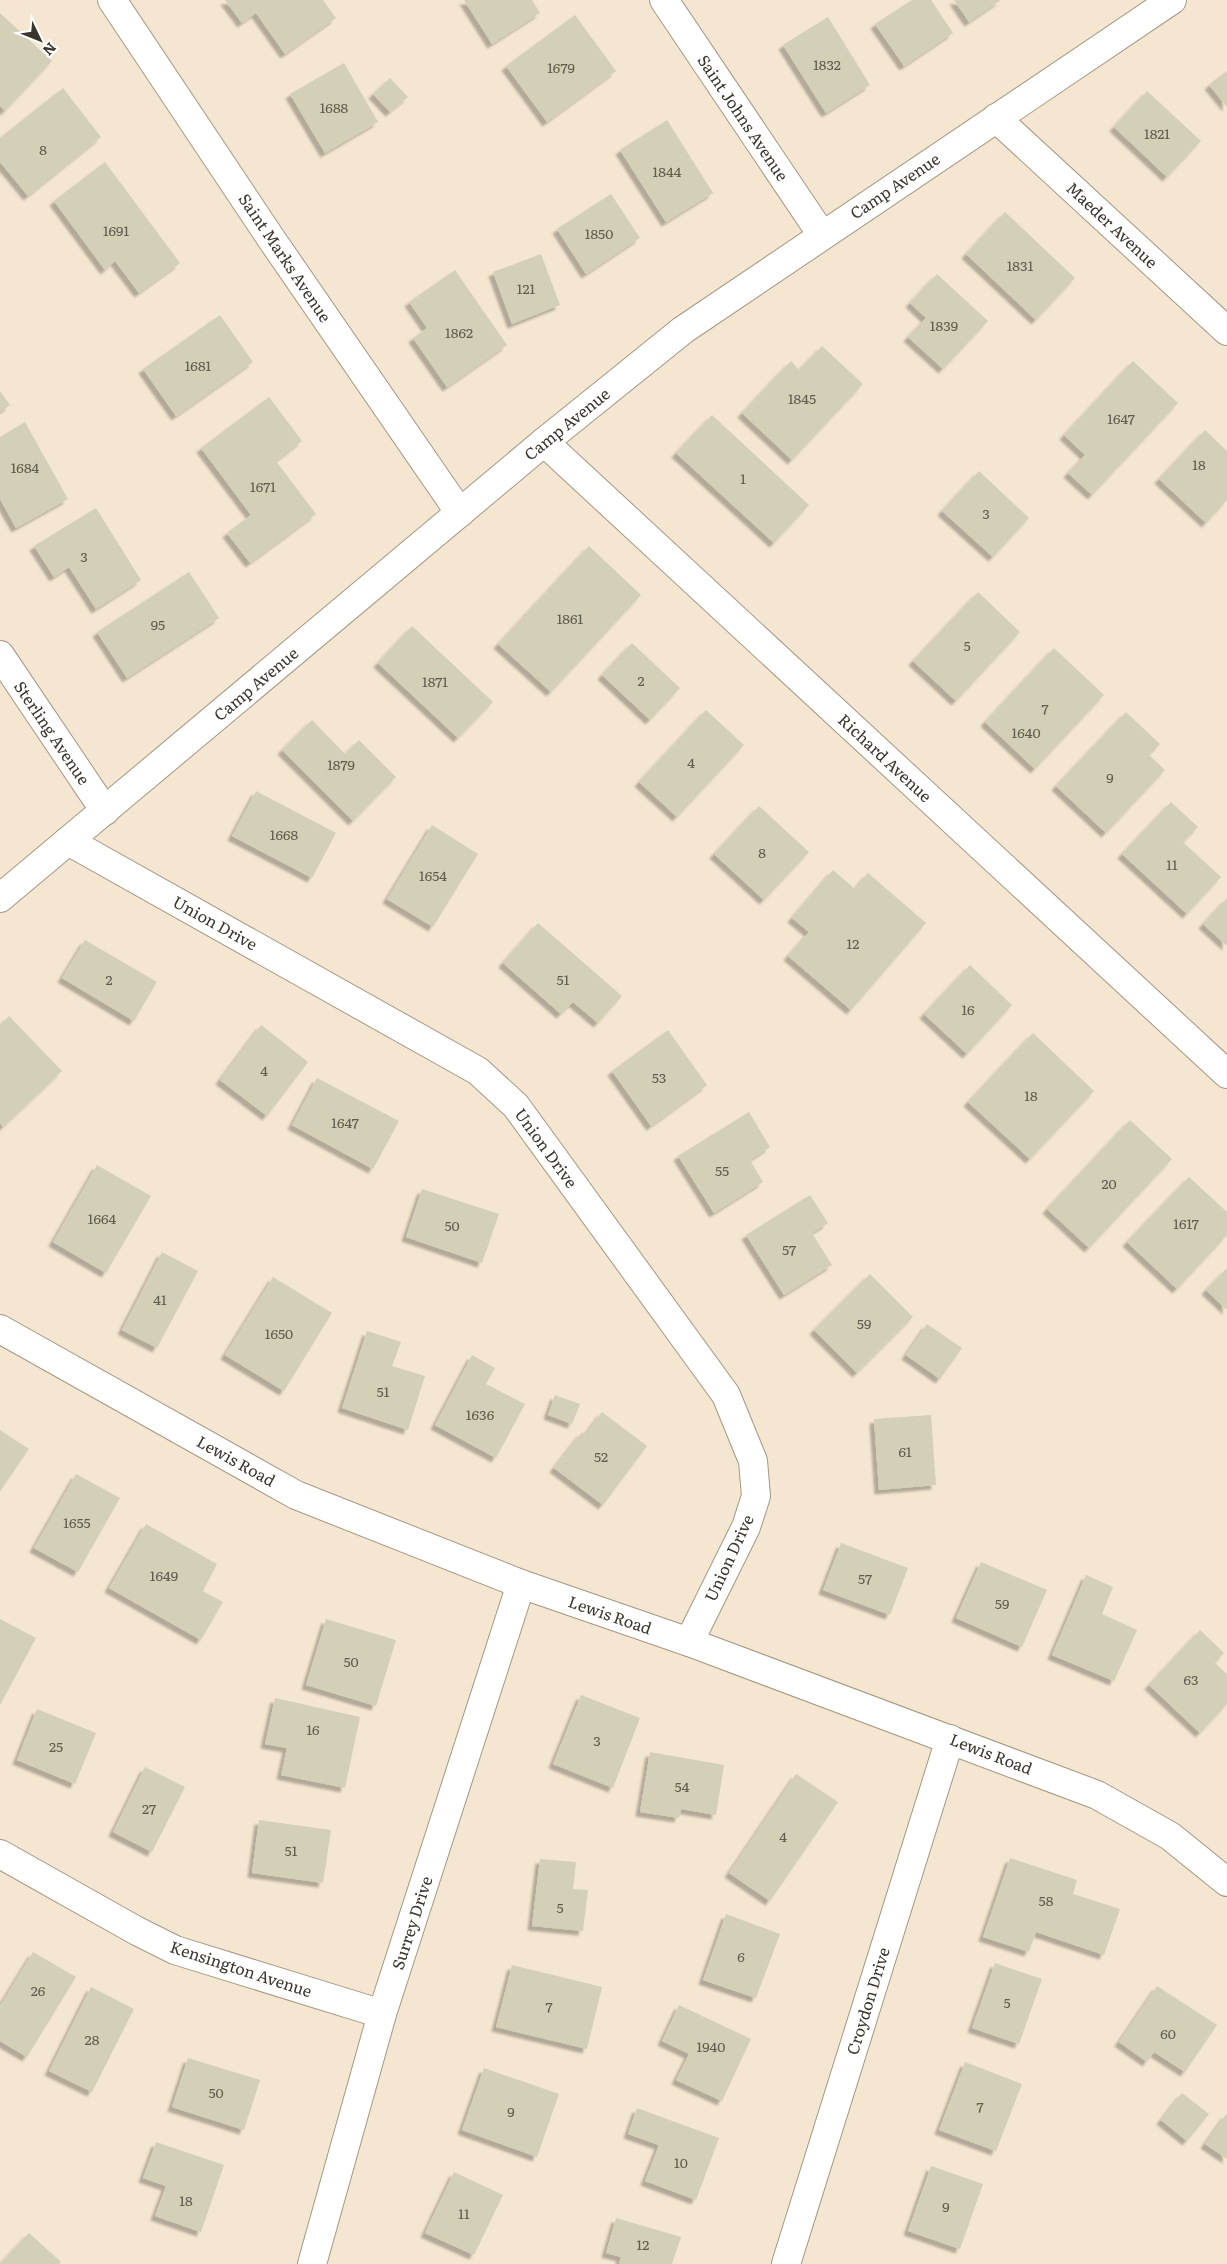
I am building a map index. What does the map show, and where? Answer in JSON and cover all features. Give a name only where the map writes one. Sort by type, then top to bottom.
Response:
[{"type":"street","name":"Saint Marks Avenue","points":[[112,0],[270,237],[460,513]]},
{"type":"street","name":"Saint Johns Avenue","points":[[664,0],[822,235]]},
{"type":"street","name":"Camp Avenue","points":[[0,898],[544,442],[683,330],[1172,0]]},
{"type":"street","name":"Maeder Avenue","points":[[996,118],[1227,331]]},
{"type":"street","name":"Richard Avenue","points":[[544,442],[1227,1074]]},
{"type":"street","name":"Sterling Avenue","points":[[0,655],[105,811]]},
{"type":"street","name":"Union Drive","points":[[68,841],[478,1071],[516,1106],[726,1395],[753,1461],[756,1496],[746,1527],[689,1642]]},
{"type":"street","name":"Lewis Road","points":[[0,1329],[296,1494],[521,1584],[689,1642],[1097,1795],[1170,1836],[1227,1882]]},
{"type":"street","name":"Surrey Drive","points":[[312,2264],[382,2014],[521,1584]]},
{"type":"street","name":"Croydon Drive","points":[[786,2264],[950,1739]]},
{"type":"street","name":"Kensington Avenue","points":[[0,1854],[137,1931],[175,1950],[382,2014]]},
{"type":"building","points":[[225,0],[323,0],[336,18],[285,54],[256,13],[242,23]]},
{"type":"building","points":[[464,0],[532,0],[540,13],[492,44]]},
{"type":"building","points":[[912,0],[931,0],[953,33],[904,66],[875,24]]},
{"type":"building","points":[[954,0],[1001,0],[969,22]]},
{"type":"building","points":[[0,13],[52,61],[5,111],[0,106]]},
{"type":"building","points":[[575,15],[616,71],[547,122],[506,66]]},
{"type":"building","points":[[828,17],[870,85],[826,113],[783,45]]},
{"type":"building","points":[[344,63],[378,122],[325,153],[290,94]]},
{"type":"building","points":[[1227,71],[1227,107],[1209,85]]},
{"type":"building","points":[[390,78],[408,97],[390,112],[373,94]]},
{"type":"building","points":[[63,88],[101,137],[28,196],[0,162],[0,138]]},
{"type":"building","points":[[1147,91],[1201,141],[1167,177],[1114,127]]},
{"type":"building","points":[[667,120],[713,193],[666,222],[620,150]]},
{"type":"building","points":[[105,162],[180,263],[139,293],[115,261],[105,270],[54,201]]},
{"type":"building","points":[[611,194],[640,238],[586,274],[557,229]]},
{"type":"building","points":[[1005,212],[1075,278],[1036,320],[966,254]]},
{"type":"building","points":[[541,254],[560,305],[512,324],[493,272]]},
{"type":"building","points":[[455,270],[507,345],[447,387],[413,338],[427,328],[409,302]]},
{"type":"building","points":[[937,274],[988,321],[943,369],[908,337],[926,318],[910,303]]},
{"type":"building","points":[[220,315],[253,362],[176,416],[143,369]]},
{"type":"building","points":[[822,346],[863,384],[792,460],[742,413],[791,361],[799,370]]},
{"type":"building","points":[[1133,361],[1178,403],[1092,495],[1068,473],[1085,455],[1064,435]]},
{"type":"building","points":[[0,391],[10,405],[0,412]]},
{"type":"building","points":[[269,397],[302,441],[276,461],[316,514],[250,563],[227,533],[251,515],[201,448]]},
{"type":"building","points":[[712,415],[809,505],[774,543],[676,453]]},
{"type":"building","points":[[25,422],[68,499],[16,528],[0,499],[0,437]]},
{"type":"building","points":[[1205,430],[1227,451],[1227,500],[1206,523],[1159,479]]},
{"type":"building","points":[[979,471],[1029,518],[993,557],[942,511]]},
{"type":"building","points":[[96,508],[141,580],[96,609],[69,567],[54,577],[34,546]]},
{"type":"building","points":[[589,546],[641,595],[551,692],[498,644]]},
{"type":"building","points":[[189,572],[219,618],[127,678],[97,632]]},
{"type":"building","points":[[978,592],[1020,632],[956,701],[913,661]]},
{"type":"building","points":[[412,626],[493,702],[458,738],[378,663]]},
{"type":"building","points":[[632,643],[680,688],[650,720],[602,675]]},
{"type":"building","points":[[1054,648],[1104,695],[1035,769],[985,722]]},
{"type":"building","points":[[706,710],[744,745],[677,817],[639,782]]},
{"type":"building","points":[[1126,712],[1160,744],[1149,755],[1165,770],[1106,833],[1056,786]]},
{"type":"building","points":[[312,720],[345,754],[359,740],[396,777],[353,821],[282,750]]},
{"type":"building","points":[[256,791],[336,833],[312,878],[232,836]]},
{"type":"building","points":[[1171,802],[1198,827],[1183,842],[1221,877],[1187,914],[1122,854]]},
{"type":"building","points":[[759,806],[809,852],[764,900],[714,854]]},
{"type":"building","points":[[432,825],[478,854],[433,927],[387,899]]},
{"type":"building","points":[[833,870],[855,889],[868,873],[926,923],[851,1010],[788,956],[809,932],[792,918]]},
{"type":"building","points":[[1227,898],[1227,946],[1203,924]]},
{"type":"building","points":[[538,923],[622,996],[598,1023],[573,1002],[561,1014],[503,963]]},
{"type":"building","points":[[85,940],[157,982],[134,1021],[62,978]]},
{"type":"building","points":[[970,965],[1012,1005],[967,1054],[924,1014]]},
{"type":"building","points":[[9,1016],[62,1071],[3,1127],[0,1123],[0,1025]]},
{"type":"building","points":[[261,1025],[308,1062],[267,1116],[220,1080]]},
{"type":"building","points":[[668,1030],[707,1085],[651,1126],[612,1071]]},
{"type":"building","points":[[1033,1033],[1094,1091],[1030,1159],[968,1102]]},
{"type":"building","points":[[317,1078],[399,1121],[373,1169],[292,1125]]},
{"type":"building","points":[[749,1112],[770,1147],[750,1160],[763,1182],[714,1213],[678,1156]]},
{"type":"building","points":[[1130,1120],[1172,1159],[1089,1248],[1047,1209]]},
{"type":"building","points":[[97,1165],[151,1196],[106,1273],[53,1242]]},
{"type":"building","points":[[1189,1177],[1227,1212],[1227,1235],[1177,1289],[1127,1242]]},
{"type":"building","points":[[422,1189],[499,1214],[482,1263],[406,1237]]},
{"type":"building","points":[[810,1195],[828,1223],[812,1233],[832,1265],[784,1295],[746,1235]]},
{"type":"building","points":[[162,1252],[198,1271],[157,1348],[122,1330]]},
{"type":"building","points":[[1227,1268],[1227,1310],[1206,1290]]},
{"type":"building","points":[[870,1274],[913,1317],[857,1373],[814,1330]]},
{"type":"building","points":[[273,1277],[332,1313],[284,1391],[225,1355]]},
{"type":"building","points":[[927,1324],[962,1348],[940,1379],[906,1355]]},
{"type":"building","points":[[367,1331],[401,1342],[392,1366],[425,1376],[408,1430],[342,1408]]},
{"type":"building","points":[[472,1355],[495,1368],[486,1384],[525,1404],[496,1458],[435,1425]]},
{"type":"building","points":[[555,1395],[580,1404],[572,1424],[548,1415]]},
{"type":"building","points":[[602,1412],[647,1446],[603,1505],[554,1468],[582,1432],[585,1435]]},
{"type":"building","points":[[931,1415],[936,1485],[879,1490],[874,1419]]},
{"type":"building","points":[[0,1430],[29,1449],[0,1491]]},
{"type":"building","points":[[76,1474],[120,1498],[78,1572],[34,1548]]},
{"type":"building","points":[[146,1524],[217,1564],[203,1591],[223,1602],[201,1640],[109,1588]]},
{"type":"building","points":[[841,1543],[908,1568],[890,1615],[823,1590]]},
{"type":"building","points":[[981,1562],[1047,1590],[1022,1647],[956,1618]]},
{"type":"building","points":[[1086,1575],[1113,1587],[1102,1614],[1137,1630],[1114,1681],[1052,1655]]},
{"type":"building","points":[[0,1619],[36,1638],[0,1705]]},
{"type":"building","points":[[326,1619],[396,1640],[376,1706],[306,1685]]},
{"type":"building","points":[[1200,1630],[1224,1653],[1215,1663],[1227,1674],[1227,1704],[1200,1733],[1149,1685]]},
{"type":"building","points":[[581,1695],[640,1718],[613,1788],[553,1764]]},
{"type":"building","points":[[275,1698],[360,1717],[345,1788],[281,1775],[287,1748],[265,1744]]},
{"type":"building","points":[[37,1709],[96,1733],[75,1784],[17,1760]]},
{"type":"building","points":[[650,1752],[724,1765],[716,1815],[681,1809],[679,1818],[640,1812]]},
{"type":"building","points":[[145,1767],[185,1787],[152,1852],[113,1832]]},
{"type":"building","points":[[796,1774],[838,1802],[770,1901],[729,1873]]},
{"type":"building","points":[[259,1820],[331,1830],[323,1883],[252,1873]]},
{"type":"building","points":[[1010,1858],[1077,1880],[1073,1894],[1120,1909],[1104,1955],[1036,1932],[1029,1952],[983,1937]]},
{"type":"building","points":[[540,1859],[576,1862],[573,1889],[588,1890],[583,1931],[532,1926]]},
{"type":"building","points":[[726,1914],[780,1934],[756,1998],[703,1980]]},
{"type":"building","points":[[33,1952],[76,1977],[27,2057],[0,2041],[0,2006]]},
{"type":"building","points":[[995,1963],[1042,1979],[1019,2044],[972,2028]]},
{"type":"building","points":[[512,1965],[602,1987],[587,2049],[496,2027]]},
{"type":"building","points":[[1157,1986],[1217,2025],[1185,2072],[1154,2052],[1147,2062],[1119,2042]]},
{"type":"building","points":[[91,1987],[134,2009],[92,2092],[49,2071]]},
{"type":"building","points":[[679,2005],[751,2039],[722,2101],[676,2080],[689,2054],[662,2041]]},
{"type":"building","points":[[188,2058],[260,2080],[244,2130],[172,2107]]},
{"type":"building","points":[[965,2062],[1022,2084],[996,2151],[939,2130]]},
{"type":"building","points":[[484,2068],[559,2094],[537,2157],[462,2130]]},
{"type":"building","points":[[1182,2093],[1209,2114],[1187,2141],[1161,2120]]},
{"type":"building","points":[[637,2108],[719,2138],[696,2200],[645,2181],[659,2145],[628,2134]]},
{"type":"building","points":[[1227,2113],[1227,2159],[1205,2144]]},
{"type":"building","points":[[156,2142],[224,2165],[201,2232],[155,2216],[166,2186],[143,2178]]},
{"type":"building","points":[[931,2166],[983,2184],[960,2249],[908,2231]]},
{"type":"building","points":[[454,2172],[503,2195],[474,2255],[425,2233]]},
{"type":"building","points":[[616,2218],[681,2237],[672,2264],[619,2264],[621,2257],[606,2253]]},
{"type":"building","points":[[29,2233],[61,2262],[59,2264],[0,2264]]}]
